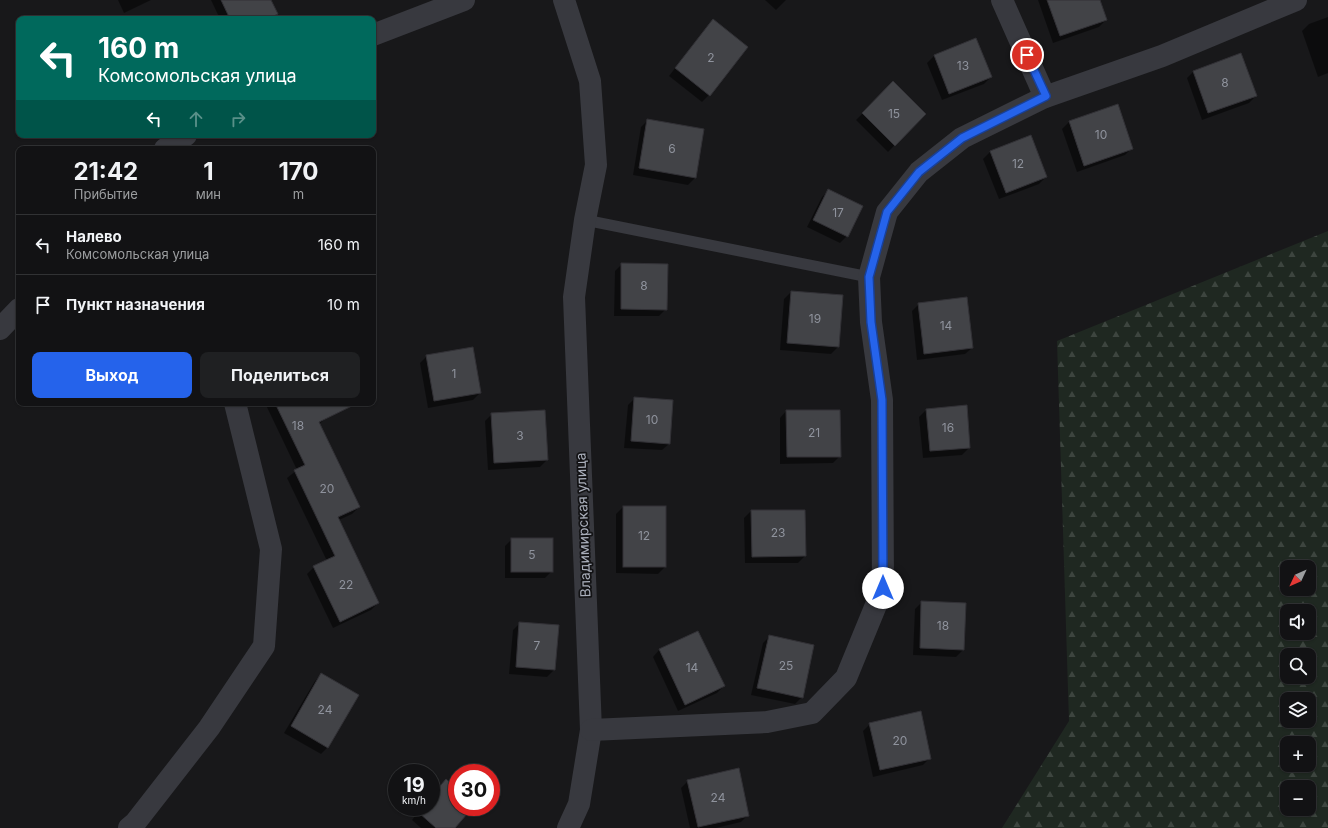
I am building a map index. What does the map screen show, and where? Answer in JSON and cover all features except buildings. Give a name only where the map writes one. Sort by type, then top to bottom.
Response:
[{"type":"street","points":[[376,34],[464,0]]},
{"type":"street","name":"Владимирская улица","points":[[564,0],[590,82],[596,165],[574,297],[591,730],[579,804],[568,828]]},
{"type":"street","points":[[1002,0],[1046,96]]},
{"type":"street","points":[[591,730],[766,722],[812,713],[846,678],[883,588],[882,400],[871,322],[869,277],[887,212],[919,172],[962,138],[1046,96],[1162,56],[1296,0]]},
{"type":"street","points":[[170,146],[182,138]]},
{"type":"street","points":[[0,329],[16,312]]},
{"type":"street","points":[[134,826],[209,728],[264,646],[271,549],[236,406]]},
{"type":"lane","points":[[586,220],[869,277]]},
{"type":"green space","points":[[1328,231],[1328,828],[1002,828],[1069,721],[1057,341]]},
{"type":"route","points":[[883,588],[882,400],[871,322],[869,277],[887,212],[919,172],[962,138],[1046,96],[1027,55]]}]
